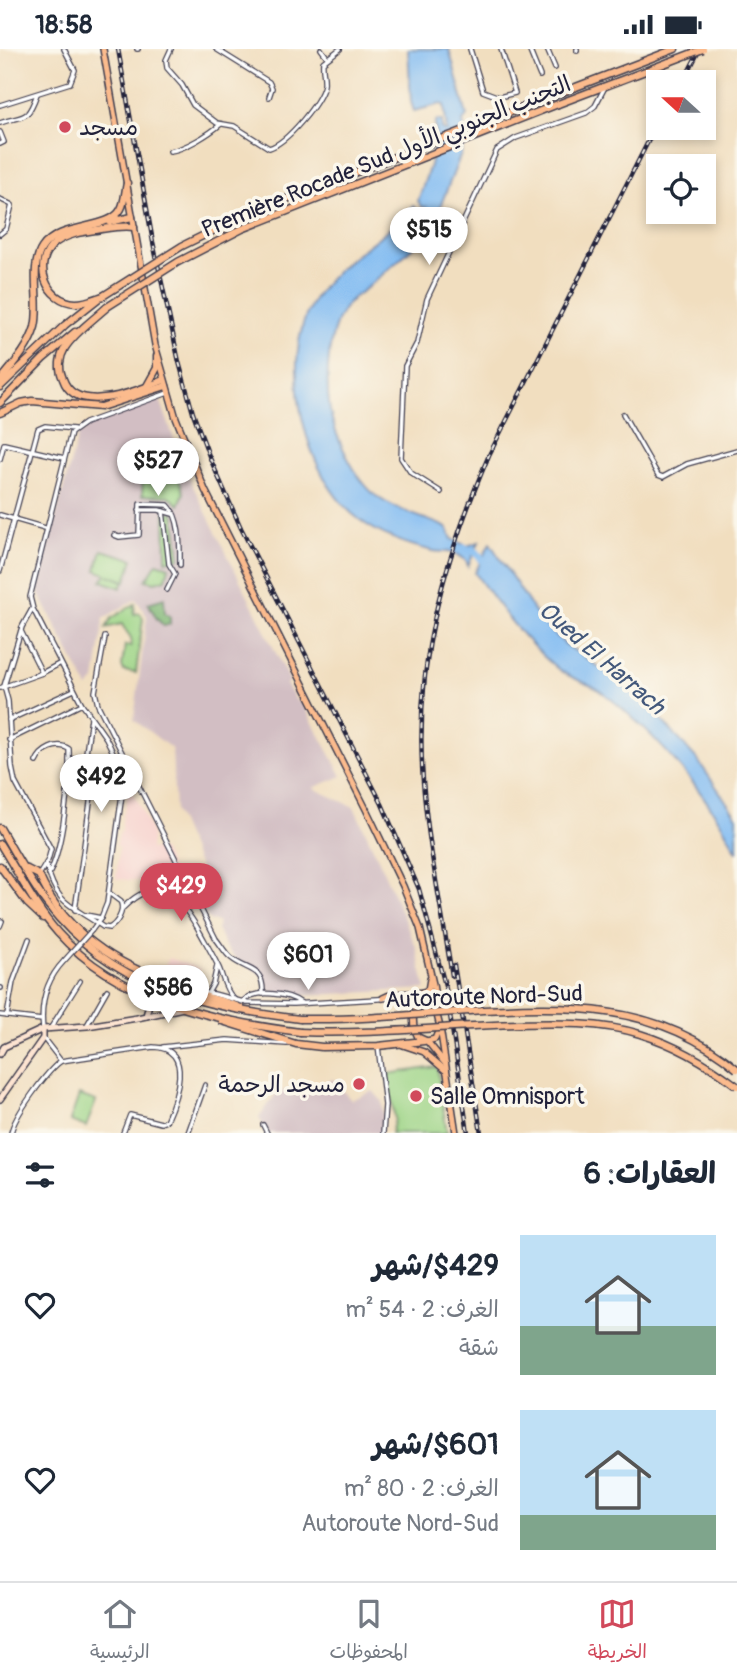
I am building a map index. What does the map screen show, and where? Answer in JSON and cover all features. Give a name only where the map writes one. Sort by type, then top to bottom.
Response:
[{"type":"highway","name":"Première Rocade Sud التجنب الجنوبي الأول","points":[[0,387],[65,325],[103,296],[182,246],[245,215],[675,49]]},
{"type":"highway","name":"Première Rocade Sud التجنب الجنوبي الأول","points":[[0,403],[43,359],[107,307],[178,262],[251,225],[704,49]]},
{"type":"highway","points":[[93,225],[114,217],[120,211],[127,183]]},
{"type":"highway","points":[[0,381],[25,349],[34,328],[37,312],[36,261],[41,248],[52,237],[66,230],[132,217]]},
{"type":"highway","points":[[103,296],[75,303],[53,293],[46,285],[43,272],[48,251],[64,238],[79,233],[134,227]]},
{"type":"highway","points":[[107,307],[67,345],[61,356],[63,382],[71,392],[84,398],[101,400],[145,388],[166,386]]},
{"type":"highway","points":[[145,388],[153,379],[157,356]]},
{"type":"highway","points":[[0,413],[32,401],[101,407],[166,386]]},
{"type":"highway","name":"Autoroute Nord-Sud","points":[[0,828],[48,905],[90,948],[177,995],[246,1011],[300,1019],[350,1019],[536,1008],[590,1009],[658,1023],[705,1045],[737,1069]]},
{"type":"highway","name":"Autoroute Nord-Sud","points":[[0,844],[27,891],[58,933],[99,968],[143,992],[183,1008],[254,1026],[300,1032],[353,1033],[540,1023],[614,1028],[671,1045],[710,1066],[737,1087]]},
{"type":"highway","points":[[1,867],[27,903],[58,933]]},
{"type":"highway","points":[[25,869],[39,875],[49,897],[70,922],[130,971],[246,1011]]},
{"type":"highway","points":[[215,1016],[229,1025],[296,1044],[334,1048],[425,1041]]},
{"type":"main road","points":[[103,49],[157,356],[166,386],[185,444],[205,490],[362,801],[420,928],[440,1027],[456,1133]]},
{"type":"main road","points":[[429,965],[428,991],[414,1015],[415,1030],[418,1037],[425,1041],[446,1068]]},
{"type":"main road","points":[[383,998],[392,994],[419,994],[428,991]]},
{"type":"main road","points":[[419,1006],[430,1004],[437,1010]]},
{"type":"main road","points":[[425,1041],[435,1039],[440,1027]]},
{"type":"main road","points":[[397,1044],[424,1052],[446,1068]]},
{"type":"street","points":[[0,105],[63,86],[73,78],[74,66],[64,49]]},
{"type":"street","points":[[171,49],[166,60],[169,72],[182,85],[193,105],[221,124],[234,126],[265,147],[276,146],[300,125],[323,88],[322,67],[327,57],[340,49]]},
{"type":"street","points":[[216,49],[269,82],[272,87],[269,97]]},
{"type":"street","points":[[321,49],[327,57]]},
{"type":"street","points":[[470,49],[484,91],[499,97],[515,93],[501,49]]},
{"type":"street","points":[[529,49],[540,76]]},
{"type":"street","points":[[547,49],[555,68]]},
{"type":"street","points":[[441,492],[407,469],[400,453],[405,366],[417,343],[427,299],[497,150],[516,138],[586,113],[595,106],[605,87]]},
{"type":"street","points":[[0,123],[19,120],[28,114],[37,94]]},
{"type":"street","points":[[170,151],[186,148],[195,139],[221,124]]},
{"type":"street","points":[[0,132],[4,142],[0,144]]},
{"type":"street","points":[[0,199],[12,205],[6,229],[0,234]]},
{"type":"street","points":[[0,571],[38,429],[45,426],[74,429],[166,386]]},
{"type":"street","points":[[623,414],[658,475],[663,477],[687,464],[737,450]]},
{"type":"street","points":[[46,1029],[42,1020],[49,982],[101,918],[107,903],[125,777],[112,749],[82,704],[60,664],[33,609],[30,597],[64,458],[74,429]]},
{"type":"street","points":[[0,459],[4,444],[64,458]]},
{"type":"street","points":[[114,535],[139,535],[140,504],[163,504],[172,507],[177,521],[180,565]]},
{"type":"street","points":[[139,510],[173,514]]},
{"type":"street","points":[[163,511],[169,563],[175,574],[167,590]]},
{"type":"street","points":[[0,515],[46,529]]},
{"type":"street","points":[[33,609],[25,619],[1,687],[8,701],[9,740],[15,782],[50,844],[51,853],[39,875]]},
{"type":"street","points":[[21,631],[42,673]]},
{"type":"street","points":[[105,636],[96,697],[216,939],[231,958],[259,975],[263,983],[262,995]]},
{"type":"street","points":[[1,687],[60,664]]},
{"type":"street","points":[[8,720],[74,690]]},
{"type":"street","points":[[9,740],[82,704]]},
{"type":"street","points":[[85,760],[91,718]]},
{"type":"street","points":[[89,734],[98,727]]},
{"type":"street","points":[[36,762],[42,753],[55,746],[67,747],[69,759],[60,842],[49,874]]},
{"type":"street","points":[[69,759],[96,761],[75,910]]},
{"type":"street","points":[[125,777],[132,769]]},
{"type":"street","points":[[46,864],[57,894],[75,910],[103,927],[115,925],[122,905],[145,893],[158,891],[177,898],[190,914],[217,964],[224,986],[234,999]]},
{"type":"street","points":[[110,893],[122,905]]},
{"type":"street","points":[[107,903],[116,899]]},
{"type":"street","points":[[86,915],[101,918]]},
{"type":"street","points":[[92,930],[103,927]]},
{"type":"street","points":[[6,1016],[13,982],[29,939]]},
{"type":"street","points":[[208,993],[213,984],[217,964]]},
{"type":"street","points":[[0,1099],[79,981]]},
{"type":"street","points":[[213,984],[224,986]]},
{"type":"street","points":[[87,1026],[107,990]]},
{"type":"street","points":[[143,992],[149,1004],[146,1016]]},
{"type":"street","points":[[192,992],[208,993],[242,1002],[303,1004],[397,998],[419,1006]]},
{"type":"street","points":[[242,1002],[251,995],[262,995],[290,997],[303,1004]]},
{"type":"street","points":[[0,1054],[2,1048],[46,1029],[87,1026],[183,1008]]},
{"type":"street","points":[[0,1015],[42,1020]]},
{"type":"street","points":[[43,1038],[61,1061]]},
{"type":"street","points":[[11,1133],[16,1120],[52,1068],[61,1061],[227,1039],[296,1044]]},
{"type":"street","points":[[378,1046],[386,1105],[383,1133]]},
{"type":"street","points":[[124,1133],[130,1115],[161,1123],[166,1121],[169,1115],[180,1070],[177,1060],[160,1047]]},
{"type":"street","points":[[188,1133],[205,1085]]},
{"type":"street","points":[[262,1125],[267,1133]]},
{"type":"shaded area","points":[[160,399],[184,468],[290,681],[286,684],[297,702],[301,701],[342,776],[313,788],[354,807],[416,947],[426,989],[294,996],[270,991],[262,974],[237,960],[226,948],[217,929],[219,922],[210,921],[192,897],[209,890],[175,811],[172,749],[134,720],[147,616],[136,599],[104,618],[95,681],[88,688],[36,588],[79,432],[85,431],[84,427]]},
{"type":"shaded area","points":[[125,784],[128,784],[152,834],[150,849],[162,850],[176,877],[164,883],[116,879],[119,847],[116,846],[122,831],[127,798]]},
{"type":"shaded area","points":[[169,958],[200,969],[197,978],[165,966]]},
{"type":"shaded area","points":[[333,1079],[351,1100],[373,1091],[382,1101],[380,1133],[268,1133],[259,1118],[278,1091],[306,1090]]},
{"type":"green space","points":[[178,477],[184,493],[179,505],[169,496],[142,495],[143,478]]},
{"type":"green space","points":[[165,512],[174,512],[180,558],[166,561]]},
{"type":"green space","points":[[102,550],[133,559],[126,581],[108,575],[124,581],[121,588],[102,581],[106,574],[96,570]]},
{"type":"green space","points":[[157,563],[169,567],[166,579],[155,582],[146,580]]},
{"type":"green space","points":[[164,598],[165,613],[170,616],[170,624],[164,626],[148,603]]},
{"type":"green space","points":[[135,604],[134,614],[140,613],[143,618],[136,673],[124,671],[122,666],[125,645],[131,646],[132,642],[122,624],[106,628],[112,618]]},
{"type":"green space","name":"Salle Omnisport","points":[[437,1067],[447,1133],[391,1133],[395,1119],[387,1074]]},
{"type":"green space","points":[[79,1095],[96,1101],[86,1127],[70,1121]]},
{"type":"water","points":[[408,49],[449,49],[467,116],[463,121],[465,137],[461,154],[435,215],[430,207],[422,207],[418,201],[430,165],[437,120],[442,121],[442,130],[447,131],[444,105],[414,111],[411,102]]},
{"type":"water","points":[[413,206],[424,215],[420,219],[423,223],[432,219],[435,223],[403,256],[350,301],[334,329],[329,357],[330,411],[348,459],[371,491],[394,507],[443,526],[448,529],[452,539],[467,546],[479,542],[468,566],[463,558],[455,553],[433,551],[404,543],[376,530],[360,520],[340,501],[324,477],[311,448],[297,385],[298,354],[303,326],[320,290],[338,270]]},
{"type":"water","points":[[490,543],[540,620],[565,644],[615,678],[657,715],[697,759],[737,817],[737,852],[725,829],[696,787],[644,728],[605,694],[558,669],[534,647],[503,611],[475,573]]},
{"type":"waterway","name":"Oued El Harrach","points":[[412,226],[437,200]]},
{"type":"waterway","name":"Oued El Harrach","points":[[464,548],[476,552],[487,565]]},
{"type":"railway","points":[[118,49],[153,242],[193,413],[241,528],[382,804],[419,889],[446,989],[468,1133]]},
{"type":"railway","points":[[689,70],[700,49]]},
{"type":"railway","points":[[452,976],[423,781],[423,695],[435,614],[458,535],[489,455],[649,140]]},
{"type":"railway","points":[[454,965],[481,1133]]},
{"type":"place","name":"مسجد","points":[[65,127]]},
{"type":"place","name":"مسجد الرحمة","points":[[359,1084]]},
{"type":"place","name":"Salle Omnisport","points":[[416,1096]]}]
